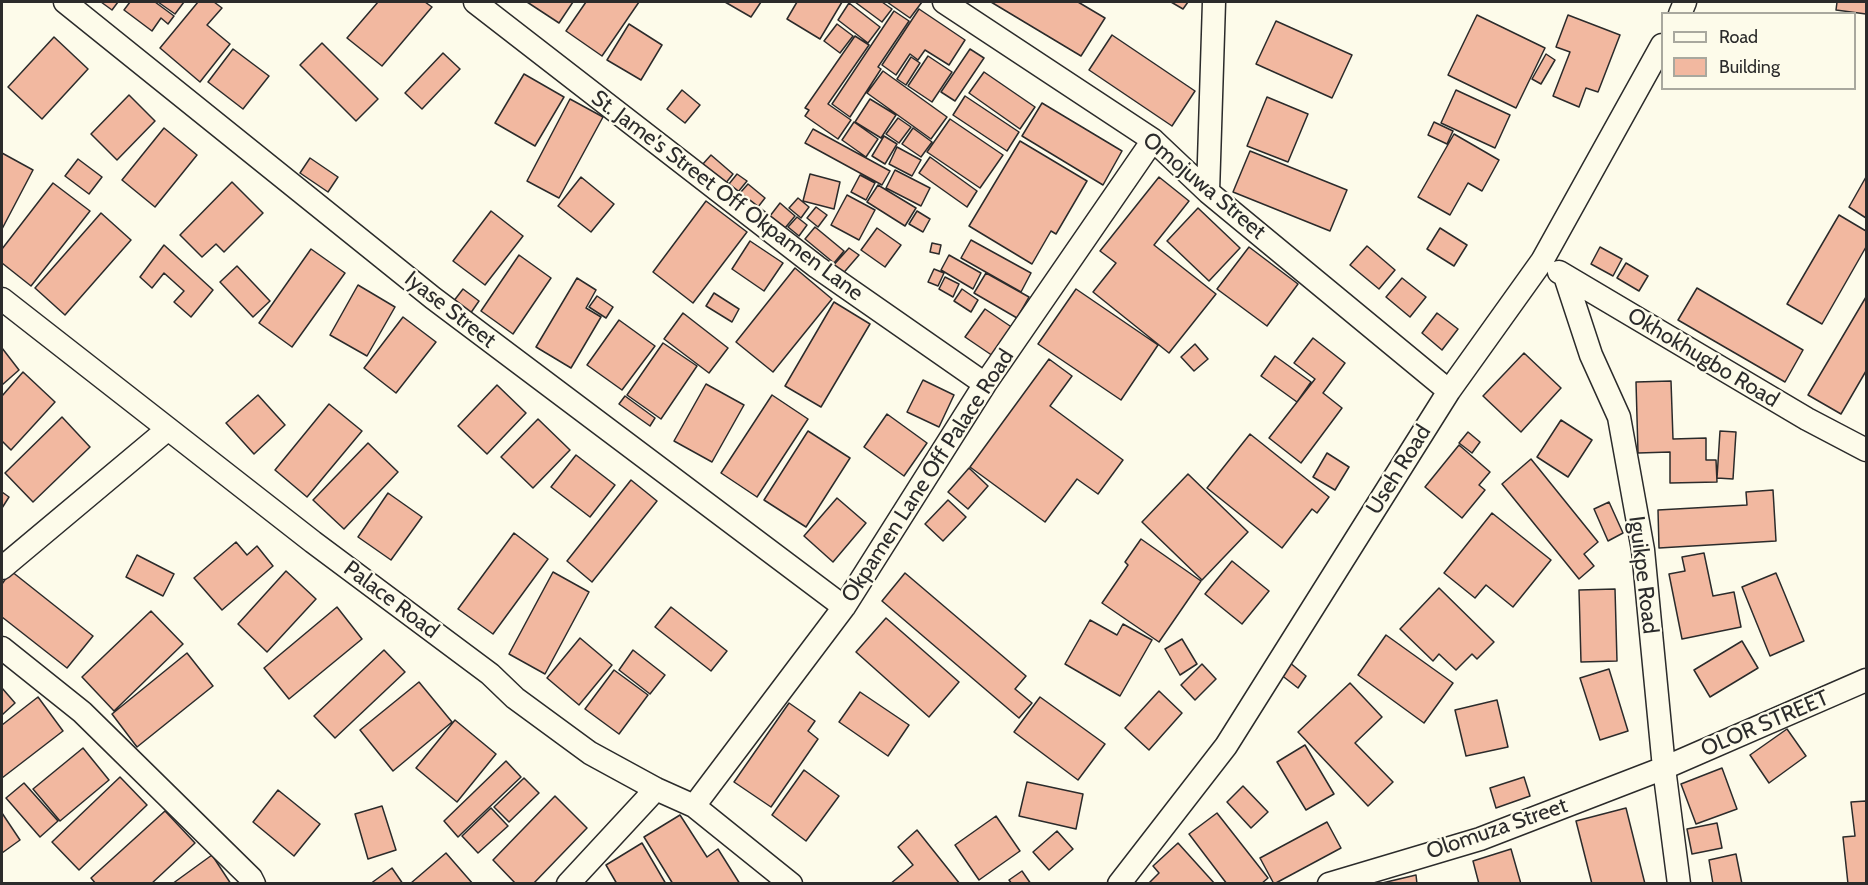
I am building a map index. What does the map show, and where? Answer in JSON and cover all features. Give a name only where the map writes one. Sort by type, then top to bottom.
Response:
[{"type":"street","name":"Iyase Street","points":[[65,2],[433,298],[844,607]]},
{"type":"street","name":"St. Jame's Street Off Okpamen Lane","points":[[475,2],[817,267],[985,384]]},
{"type":"street","name":"Omojuwa Street","points":[[944,2],[1153,140],[1208,192],[1449,391]]},
{"type":"street","points":[[1208,192],[1214,2]]},
{"type":"street","name":"Useh Road","points":[[1119,884],[1226,746],[1449,391],[1542,261],[1661,47]]},
{"type":"street","name":"Okpamen Lane Off Palace Road","points":[[694,806],[844,607],[985,384],[1153,140]]},
{"type":"street","name":"Okhokhugbo Road","points":[[1542,261],[1807,419],[1866,450]]},
{"type":"street","name":"Iguikpe Road","points":[[1565,276],[1592,355],[1619,417],[1643,550],[1664,768],[1679,884]]},
{"type":"street","name":"Palace Road","points":[[2,299],[313,542],[490,674],[515,698],[590,753],[656,789],[694,806],[790,884]]},
{"type":"street","points":[[2,568],[168,429]]},
{"type":"street","points":[[2,648],[82,712],[251,878],[254,884]]},
{"type":"street","name":"OLOR STREET","points":[[1664,768],[1866,680]]},
{"type":"street","name":"Olomuza Street","points":[[1329,884],[1480,838],[1664,768]]},
{"type":"street","points":[[568,884],[656,789]]},
{"type":"building","points":[[101,2],[118,2],[112,10]]},
{"type":"building","points":[[130,2],[155,2],[174,16],[168,24],[161,18],[152,31],[124,10]]},
{"type":"building","points":[[158,2],[184,2],[175,14]]},
{"type":"building","points":[[198,2],[214,2],[222,8],[207,25],[230,44],[200,82],[160,48]]},
{"type":"building","points":[[378,2],[425,2],[432,7],[382,66],[347,38]]},
{"type":"building","points":[[527,2],[573,2],[559,23]]},
{"type":"building","points":[[586,2],[639,2],[602,56],[566,31]]},
{"type":"building","points":[[725,2],[761,2],[751,17]]},
{"type":"building","points":[[797,2],[842,2],[820,39],[787,19]]},
{"type":"building","points":[[855,2],[882,2],[892,9],[882,22]]},
{"type":"building","points":[[887,2],[922,2],[910,18]]},
{"type":"building","points":[[991,2],[1078,2],[1105,18],[1081,56]]},
{"type":"building","points":[[1171,2],[1188,2],[1183,9]]},
{"type":"building","points":[[1837,2],[1866,2],[1866,14],[1836,10]]},
{"type":"building","points":[[849,3],[880,27],[868,43],[838,20]]},
{"type":"building","points":[[919,9],[965,40],[949,65],[925,50],[918,60],[910,54],[896,75],[882,65]]},
{"type":"building","points":[[894,11],[909,21],[878,67],[881,69],[850,117],[832,104]]},
{"type":"building","points":[[1477,15],[1545,48],[1516,108],[1448,75]]},
{"type":"building","points":[[1568,15],[1620,35],[1598,92],[1586,88],[1579,107],[1553,96],[1570,52],[1556,47]]},
{"type":"building","points":[[1276,21],[1352,55],[1332,98],[1256,64]]},
{"type":"building","points":[[629,24],[662,45],[641,80],[607,60]]},
{"type":"building","points":[[837,24],[853,36],[840,53],[824,41]]},
{"type":"building","points":[[1112,35],[1195,91],[1172,126],[1089,70]]},
{"type":"building","points":[[855,36],[869,45],[828,104],[851,120],[838,139],[805,116],[809,110],[805,108]]},
{"type":"building","points":[[54,37],[88,69],[42,119],[8,87]]},
{"type":"building","points":[[322,43],[378,99],[356,121],[300,65]]},
{"type":"building","points":[[233,49],[269,76],[243,109],[208,82]]},
{"type":"building","points":[[970,49],[984,58],[955,101],[941,92]]},
{"type":"building","points":[[443,53],[460,69],[422,109],[405,93]]},
{"type":"building","points":[[1546,54],[1555,60],[1541,84],[1532,79]]},
{"type":"building","points":[[928,56],[952,72],[932,102],[908,86]]},
{"type":"building","points":[[911,57],[920,63],[906,85],[897,79]]},
{"type":"building","points":[[883,71],[947,117],[931,139],[867,93]]},
{"type":"building","points":[[984,72],[1035,107],[1020,129],[969,93]]},
{"type":"building","points":[[524,74],[564,97],[535,146],[495,123]]},
{"type":"building","points":[[682,90],[700,105],[685,123],[667,109]]},
{"type":"building","points":[[1456,90],[1510,115],[1495,148],[1441,123]]},
{"type":"building","points":[[129,95],[155,121],[117,160],[91,134]]},
{"type":"building","points":[[965,96],[1019,132],[1007,151],[953,115]]},
{"type":"building","points":[[1267,97],[1308,114],[1288,162],[1247,146]]},
{"type":"building","points":[[570,99],[603,117],[559,198],[527,181]]},
{"type":"building","points":[[870,99],[896,115],[881,138],[855,122]]},
{"type":"building","points":[[1042,103],[1122,151],[1103,185],[1022,136]]},
{"type":"building","points":[[898,118],[911,127],[899,143],[886,134]]},
{"type":"building","points":[[950,119],[1003,155],[980,188],[927,152]]},
{"type":"building","points":[[854,122],[878,139],[866,157],[842,140]]},
{"type":"building","points":[[1434,122],[1453,131],[1447,144],[1428,135]]},
{"type":"building","points":[[164,128],[197,155],[155,207],[122,180]]},
{"type":"building","points":[[913,128],[932,142],[921,157],[902,144]]},
{"type":"building","points":[[813,129],[890,171],[882,185],[805,143]]},
{"type":"building","points":[[1454,134],[1499,160],[1482,191],[1468,183],[1450,215],[1418,197]]},
{"type":"building","points":[[884,136],[897,144],[885,164],[872,156]]},
{"type":"building","points":[[1020,141],[1087,181],[1056,234],[1051,231],[1032,264],[969,226]]},
{"type":"building","points":[[897,147],[921,160],[912,176],[889,164]]},
{"type":"building","points":[[1250,151],[1347,190],[1330,231],[1233,192]]},
{"type":"building","points":[[2,153],[33,170],[2,229]]},
{"type":"building","points":[[711,155],[733,174],[725,184],[702,165]]},
{"type":"building","points":[[930,157],[977,191],[967,207],[919,173]]},
{"type":"building","points":[[310,158],[338,177],[328,192],[300,173]]},
{"type":"building","points":[[78,159],[102,177],[89,194],[65,176]]},
{"type":"building","points":[[895,170],[930,188],[921,206],[886,188]]},
{"type":"building","points":[[737,174],[747,181],[738,192],[729,184]]},
{"type":"building","points":[[810,174],[840,182],[834,209],[803,201]]},
{"type":"building","points":[[860,175],[875,183],[866,200],[851,192]]},
{"type":"building","points":[[581,177],[614,204],[591,232],[558,206]]},
{"type":"building","points":[[1159,177],[1189,201],[1154,245],[1216,294],[1169,353],[1093,292],[1116,263],[1100,251]]},
{"type":"building","points":[[1866,177],[1866,218],[1849,207]]},
{"type":"building","points":[[232,182],[263,213],[224,252],[216,244],[202,257],[180,235]]},
{"type":"building","points":[[53,183],[90,211],[31,286],[2,263],[2,249]]},
{"type":"building","points":[[748,184],[765,198],[758,207],[740,193]]},
{"type":"building","points":[[878,185],[916,208],[905,226],[867,202]]},
{"type":"building","points":[[847,195],[875,210],[859,240],[831,225]]},
{"type":"building","points":[[798,198],[809,207],[801,218],[789,208]]},
{"type":"building","points":[[706,201],[747,232],[693,303],[653,272]]},
{"type":"building","points":[[780,203],[795,216],[785,228],[770,216]]},
{"type":"building","points":[[816,207],[827,215],[818,227],[807,218]]},
{"type":"building","points":[[1198,208],[1240,248],[1209,281],[1167,241]]},
{"type":"building","points":[[491,211],[523,236],[485,285],[453,261]]},
{"type":"building","points":[[917,211],[930,219],[923,232],[909,224]]},
{"type":"building","points":[[101,213],[131,240],[65,315],[35,288]]},
{"type":"building","points":[[1839,215],[1866,231],[1866,247],[1822,324],[1787,304]]},
{"type":"building","points":[[797,217],[807,225],[799,236],[788,227]]},
{"type":"building","points":[[815,227],[844,251],[834,263],[805,239]]},
{"type":"building","points":[[877,228],[901,245],[885,267],[861,250]]},
{"type":"building","points":[[1440,228],[1467,245],[1454,266],[1427,249]]},
{"type":"building","points":[[971,240],[1031,273],[1021,292],[961,258]]},
{"type":"building","points":[[750,241],[783,263],[764,291],[732,269]]},
{"type":"building","points":[[932,243],[941,245],[939,254],[930,252]]},
{"type":"building","points":[[164,245],[213,290],[191,317],[174,302],[184,291],[164,273],[152,288],[140,277]]},
{"type":"building","points":[[1367,246],[1395,270],[1379,289],[1350,265]]},
{"type":"building","points":[[1249,247],[1298,284],[1267,326],[1217,289]]},
{"type":"building","points":[[1600,247],[1622,259],[1613,276],[1591,264]]},
{"type":"building","points":[[849,248],[859,255],[840,277],[831,268]]},
{"type":"building","points":[[311,249],[345,273],[292,347],[259,323]]},
{"type":"building","points":[[519,255],[551,278],[513,334],[481,311]]},
{"type":"building","points":[[949,255],[981,273],[973,289],[941,270]]},
{"type":"building","points":[[1626,263],[1648,276],[1639,291],[1617,278]]},
{"type":"building","points":[[237,266],[270,301],[253,317],[220,282]]},
{"type":"building","points":[[795,268],[832,299],[773,372],[736,342]]},
{"type":"building","points":[[934,269],[944,273],[938,286],[928,282]]},
{"type":"building","points":[[986,273],[1029,297],[1017,318],[974,293]]},
{"type":"building","points":[[945,277],[959,284],[953,297],[939,289]]},
{"type":"building","points":[[577,278],[596,290],[586,308],[601,317],[571,368],[536,347]]},
{"type":"building","points":[[1402,278],[1426,297],[1410,317],[1386,297]]},
{"type":"building","points":[[358,285],[395,307],[367,356],[330,335]]},
{"type":"building","points":[[1697,288],[1803,350],[1785,382],[1678,320]]},
{"type":"building","points":[[463,289],[479,301],[470,314],[453,302]]},
{"type":"building","points":[[962,289],[978,300],[971,312],[954,301]]},
{"type":"building","points":[[1076,289],[1158,345],[1121,400],[1038,344]]},
{"type":"building","points":[[714,293],[739,309],[732,322],[706,306]]},
{"type":"building","points":[[597,296],[613,307],[606,318],[589,307]]},
{"type":"building","points":[[1866,297],[1866,371],[1841,414],[1808,395]]},
{"type":"building","points":[[834,302],[870,324],[821,407],[785,386]]},
{"type":"building","points":[[985,309],[1013,328],[993,356],[965,337]]},
{"type":"building","points":[[683,313],[728,348],[709,373],[664,339]]},
{"type":"building","points":[[1437,313],[1458,329],[1442,350],[1422,333]]},
{"type":"building","points":[[403,317],[436,342],[396,393],[364,368]]},
{"type":"building","points":[[619,320],[655,346],[622,390],[587,365]]},
{"type":"building","points":[[1313,338],[1345,363],[1323,393],[1342,408],[1301,463],[1269,438],[1315,379],[1294,363]]},
{"type":"building","points":[[663,343],[697,366],[661,419],[627,395]]},
{"type":"building","points":[[1195,344],[1208,359],[1194,371],[1181,357]]},
{"type":"building","points":[[2,348],[19,370],[2,385]]},
{"type":"building","points":[[1524,353],[1561,388],[1521,432],[1483,396]]},
{"type":"building","points":[[1275,356],[1311,382],[1297,402],[1261,376]]},
{"type":"building","points":[[1049,359],[1072,376],[1050,406],[1123,460],[1098,494],[1077,479],[1045,522],[970,467]]},
{"type":"building","points":[[23,372],[55,402],[11,450],[2,441],[2,396]]},
{"type":"building","points":[[923,380],[954,395],[939,427],[907,412]]},
{"type":"building","points":[[1671,381],[1673,439],[1706,438],[1706,460],[1716,460],[1717,482],[1670,483],[1670,452],[1638,453],[1636,382]]},
{"type":"building","points":[[706,384],[744,405],[712,462],[674,441]]},
{"type":"building","points":[[497,385],[526,413],[487,454],[458,426]]},
{"type":"building","points":[[258,395],[285,425],[254,454],[226,423]]},
{"type":"building","points":[[772,395],[808,419],[757,497],[721,473]]},
{"type":"building","points":[[625,396],[655,418],[650,426],[619,404]]},
{"type":"building","points":[[329,404],[362,431],[307,497],[275,470]]},
{"type":"building","points":[[887,414],[927,443],[904,476],[864,447]]},
{"type":"building","points":[[62,417],[90,447],[33,502],[5,473]]},
{"type":"building","points":[[538,419],[570,450],[533,488],[501,457]]},
{"type":"building","points":[[1561,420],[1592,440],[1568,477],[1537,457]]},
{"type":"building","points":[[808,431],[850,458],[806,527],[764,500]]},
{"type":"building","points":[[1720,431],[1736,432],[1733,479],[1717,478]]},
{"type":"building","points":[[1468,432],[1480,442],[1472,453],[1459,443]]},
{"type":"building","points":[[1250,434],[1329,497],[1317,513],[1312,509],[1282,548],[1207,488]]},
{"type":"building","points":[[368,443],[398,472],[344,529],[313,500]]},
{"type":"building","points":[[1459,445],[1490,472],[1479,485],[1485,490],[1462,518],[1425,487]]},
{"type":"building","points":[[1327,453],[1349,467],[1335,490],[1313,477]]},
{"type":"building","points":[[576,455],[615,485],[590,517],[551,487]]},
{"type":"building","points":[[1531,459],[1598,542],[1584,554],[1594,566],[1579,579],[1502,484]]},
{"type":"building","points":[[969,468],[988,486],[968,509],[948,492]]},
{"type":"building","points":[[1188,474],[1248,532],[1202,580],[1142,522]]},
{"type":"building","points":[[631,480],[657,501],[592,582],[567,561]]},
{"type":"building","points":[[1773,490],[1776,541],[1659,548],[1658,510],[1747,505],[1746,492]]},
{"type":"building","points":[[2,492],[9,497],[2,508]]},
{"type":"building","points":[[388,493],[422,517],[391,560],[358,537]]},
{"type":"building","points":[[837,498],[866,523],[833,562],[804,536]]},
{"type":"building","points":[[948,500],[966,517],[943,541],[925,524]]},
{"type":"building","points":[[1609,502],[1623,533],[1608,541],[1594,509]]},
{"type":"building","points":[[1492,513],[1551,560],[1513,607],[1486,585],[1475,598],[1444,573]]},
{"type":"building","points":[[514,533],[548,559],[493,634],[458,609]]},
{"type":"building","points":[[1141,539],[1201,581],[1159,642],[1102,603],[1128,565],[1125,562]]},
{"type":"building","points":[[236,542],[247,555],[257,546],[273,566],[222,610],[194,578]]},
{"type":"building","points":[[1704,553],[1713,596],[1734,592],[1741,627],[1682,639],[1669,574],[1685,571],[1682,557]]},
{"type":"building","points":[[137,555],[174,574],[163,596],[126,577]]},
{"type":"building","points":[[1232,561],[1269,591],[1242,624],[1205,594]]},
{"type":"building","points":[[11,571],[93,636],[67,668],[2,617],[2,584]]},
{"type":"building","points":[[286,571],[316,599],[267,652],[238,624]]},
{"type":"building","points":[[553,572],[589,592],[545,674],[509,654]]},
{"type":"building","points":[[905,573],[1026,676],[1015,689],[1032,703],[1019,718],[882,601]]},
{"type":"building","points":[[1776,573],[1804,641],[1770,656],[1742,587]]},
{"type":"building","points":[[1439,588],[1494,642],[1477,659],[1472,654],[1456,670],[1439,654],[1433,661],[1400,629]]},
{"type":"building","points":[[1615,589],[1617,661],[1581,662],[1579,590]]},
{"type":"building","points":[[337,607],[362,639],[289,699],[264,668]]},
{"type":"building","points":[[671,607],[727,651],[711,671],[655,627]]},
{"type":"building","points":[[151,611],[183,644],[114,711],[82,677]]},
{"type":"building","points":[[886,618],[959,682],[929,717],[856,652]]},
{"type":"building","points":[[1090,620],[1117,635],[1123,624],[1152,640],[1120,696],[1065,664]]},
{"type":"building","points":[[1386,635],[1453,683],[1424,723],[1358,675]]},
{"type":"building","points":[[580,638],[612,665],[579,705],[547,678]]},
{"type":"building","points":[[1182,639],[1197,664],[1180,675],[1165,649]]},
{"type":"building","points":[[1742,641],[1758,668],[1710,697],[1694,670]]},
{"type":"building","points":[[384,650],[405,672],[335,738],[314,716]]},
{"type":"building","points":[[633,650],[665,675],[650,694],[619,670]]},
{"type":"building","points":[[187,653],[213,686],[137,747],[112,714]]},
{"type":"building","points":[[1289,662],[1306,676],[1298,688],[1280,674]]},
{"type":"building","points":[[1202,664],[1216,679],[1195,700],[1181,685]]},
{"type":"building","points":[[1609,669],[1628,731],[1600,740],[1580,678]]},
{"type":"building","points":[[614,670],[648,695],[619,734],[585,709]]},
{"type":"building","points":[[419,682],[452,722],[393,771],[360,730]]},
{"type":"building","points":[[1350,683],[1382,717],[1355,743],[1393,782],[1368,806],[1298,732]]},
{"type":"building","points":[[2,688],[15,703],[2,715]]},
{"type":"building","points":[[1159,691],[1182,713],[1149,750],[1125,728]]},
{"type":"building","points":[[860,692],[909,725],[888,756],[839,722]]},
{"type":"building","points":[[38,697],[63,731],[2,778],[2,725]]},
{"type":"building","points":[[1040,697],[1105,744],[1078,780],[1014,732]]},
{"type":"building","points":[[1497,700],[1508,747],[1466,756],[1455,710]]},
{"type":"building","points":[[789,703],[815,721],[808,731],[818,739],[771,807],[734,782]]},
{"type":"building","points":[[455,720],[496,754],[457,802],[416,768]]},
{"type":"building","points":[[1787,729],[1806,756],[1769,783],[1750,755]]},
{"type":"building","points":[[1305,745],[1334,794],[1306,810],[1277,762]]},
{"type":"building","points":[[83,748],[109,780],[60,821],[33,789]]},
{"type":"building","points":[[506,761],[521,777],[458,837],[444,821]]},
{"type":"building","points":[[1722,768],[1737,809],[1696,824],[1681,784]]},
{"type":"building","points":[[804,770],[839,796],[806,841],[772,815]]},
{"type":"building","points":[[120,777],[147,805],[79,870],[52,842]]},
{"type":"building","points":[[1524,777],[1530,796],[1496,808],[1490,788]]},
{"type":"building","points":[[524,778],[539,793],[509,822],[494,807]]},
{"type":"building","points":[[1027,782],[1083,794],[1076,829],[1019,816]]},
{"type":"building","points":[[24,783],[58,821],[40,837],[6,798]]},
{"type":"building","points":[[1243,786],[1268,812],[1251,828],[1227,802]]},
{"type":"building","points":[[278,790],[320,824],[294,856],[253,822]]},
{"type":"building","points":[[555,796],[587,828],[533,884],[516,884],[493,860]]},
{"type":"building","points":[[1866,801],[1866,884],[1848,884],[1843,837],[1855,836],[1851,802]]},
{"type":"building","points":[[382,806],[396,850],[368,859],[355,814]]},
{"type":"building","points":[[491,808],[508,826],[478,853],[462,836]]},
{"type":"building","points":[[1626,808],[1645,884],[1592,884],[1576,821]]},
{"type":"building","points":[[165,811],[195,843],[151,884],[96,884],[91,878]]},
{"type":"building","points":[[2,813],[20,840],[2,853]]},
{"type":"building","points":[[1217,813],[1268,878],[1261,884],[1227,884],[1189,834]]},
{"type":"building","points":[[680,815],[707,857],[718,849],[740,884],[673,884],[644,837]]},
{"type":"building","points":[[996,816],[1020,851],[979,880],[955,845]]},
{"type":"building","points":[[1327,822],[1341,848],[1274,884],[1260,858]]},
{"type":"building","points":[[1717,823],[1722,848],[1692,854],[1687,829]]},
{"type":"building","points":[[917,830],[960,884],[890,884],[913,865],[898,847]]},
{"type":"building","points":[[1057,831],[1073,849],[1049,870],[1033,852]]},
{"type":"building","points":[[642,843],[666,884],[617,884],[606,865]]},
{"type":"building","points":[[1178,843],[1215,884],[1148,884],[1159,873],[1153,866]]},
{"type":"building","points":[[1511,849],[1521,884],[1479,884],[1473,861]]},
{"type":"building","points":[[446,853],[473,884],[411,883]]},
{"type":"building","points":[[1736,854],[1742,884],[1713,884],[1709,860]]},
{"type":"building","points":[[212,855],[231,884],[172,884]]},
{"type":"building","points":[[392,868],[403,884],[370,884]]},
{"type":"building","points":[[1022,871],[1031,884],[1012,884],[1009,880]]},
{"type":"building","points":[[1416,875],[1417,884],[1378,884]]}]
